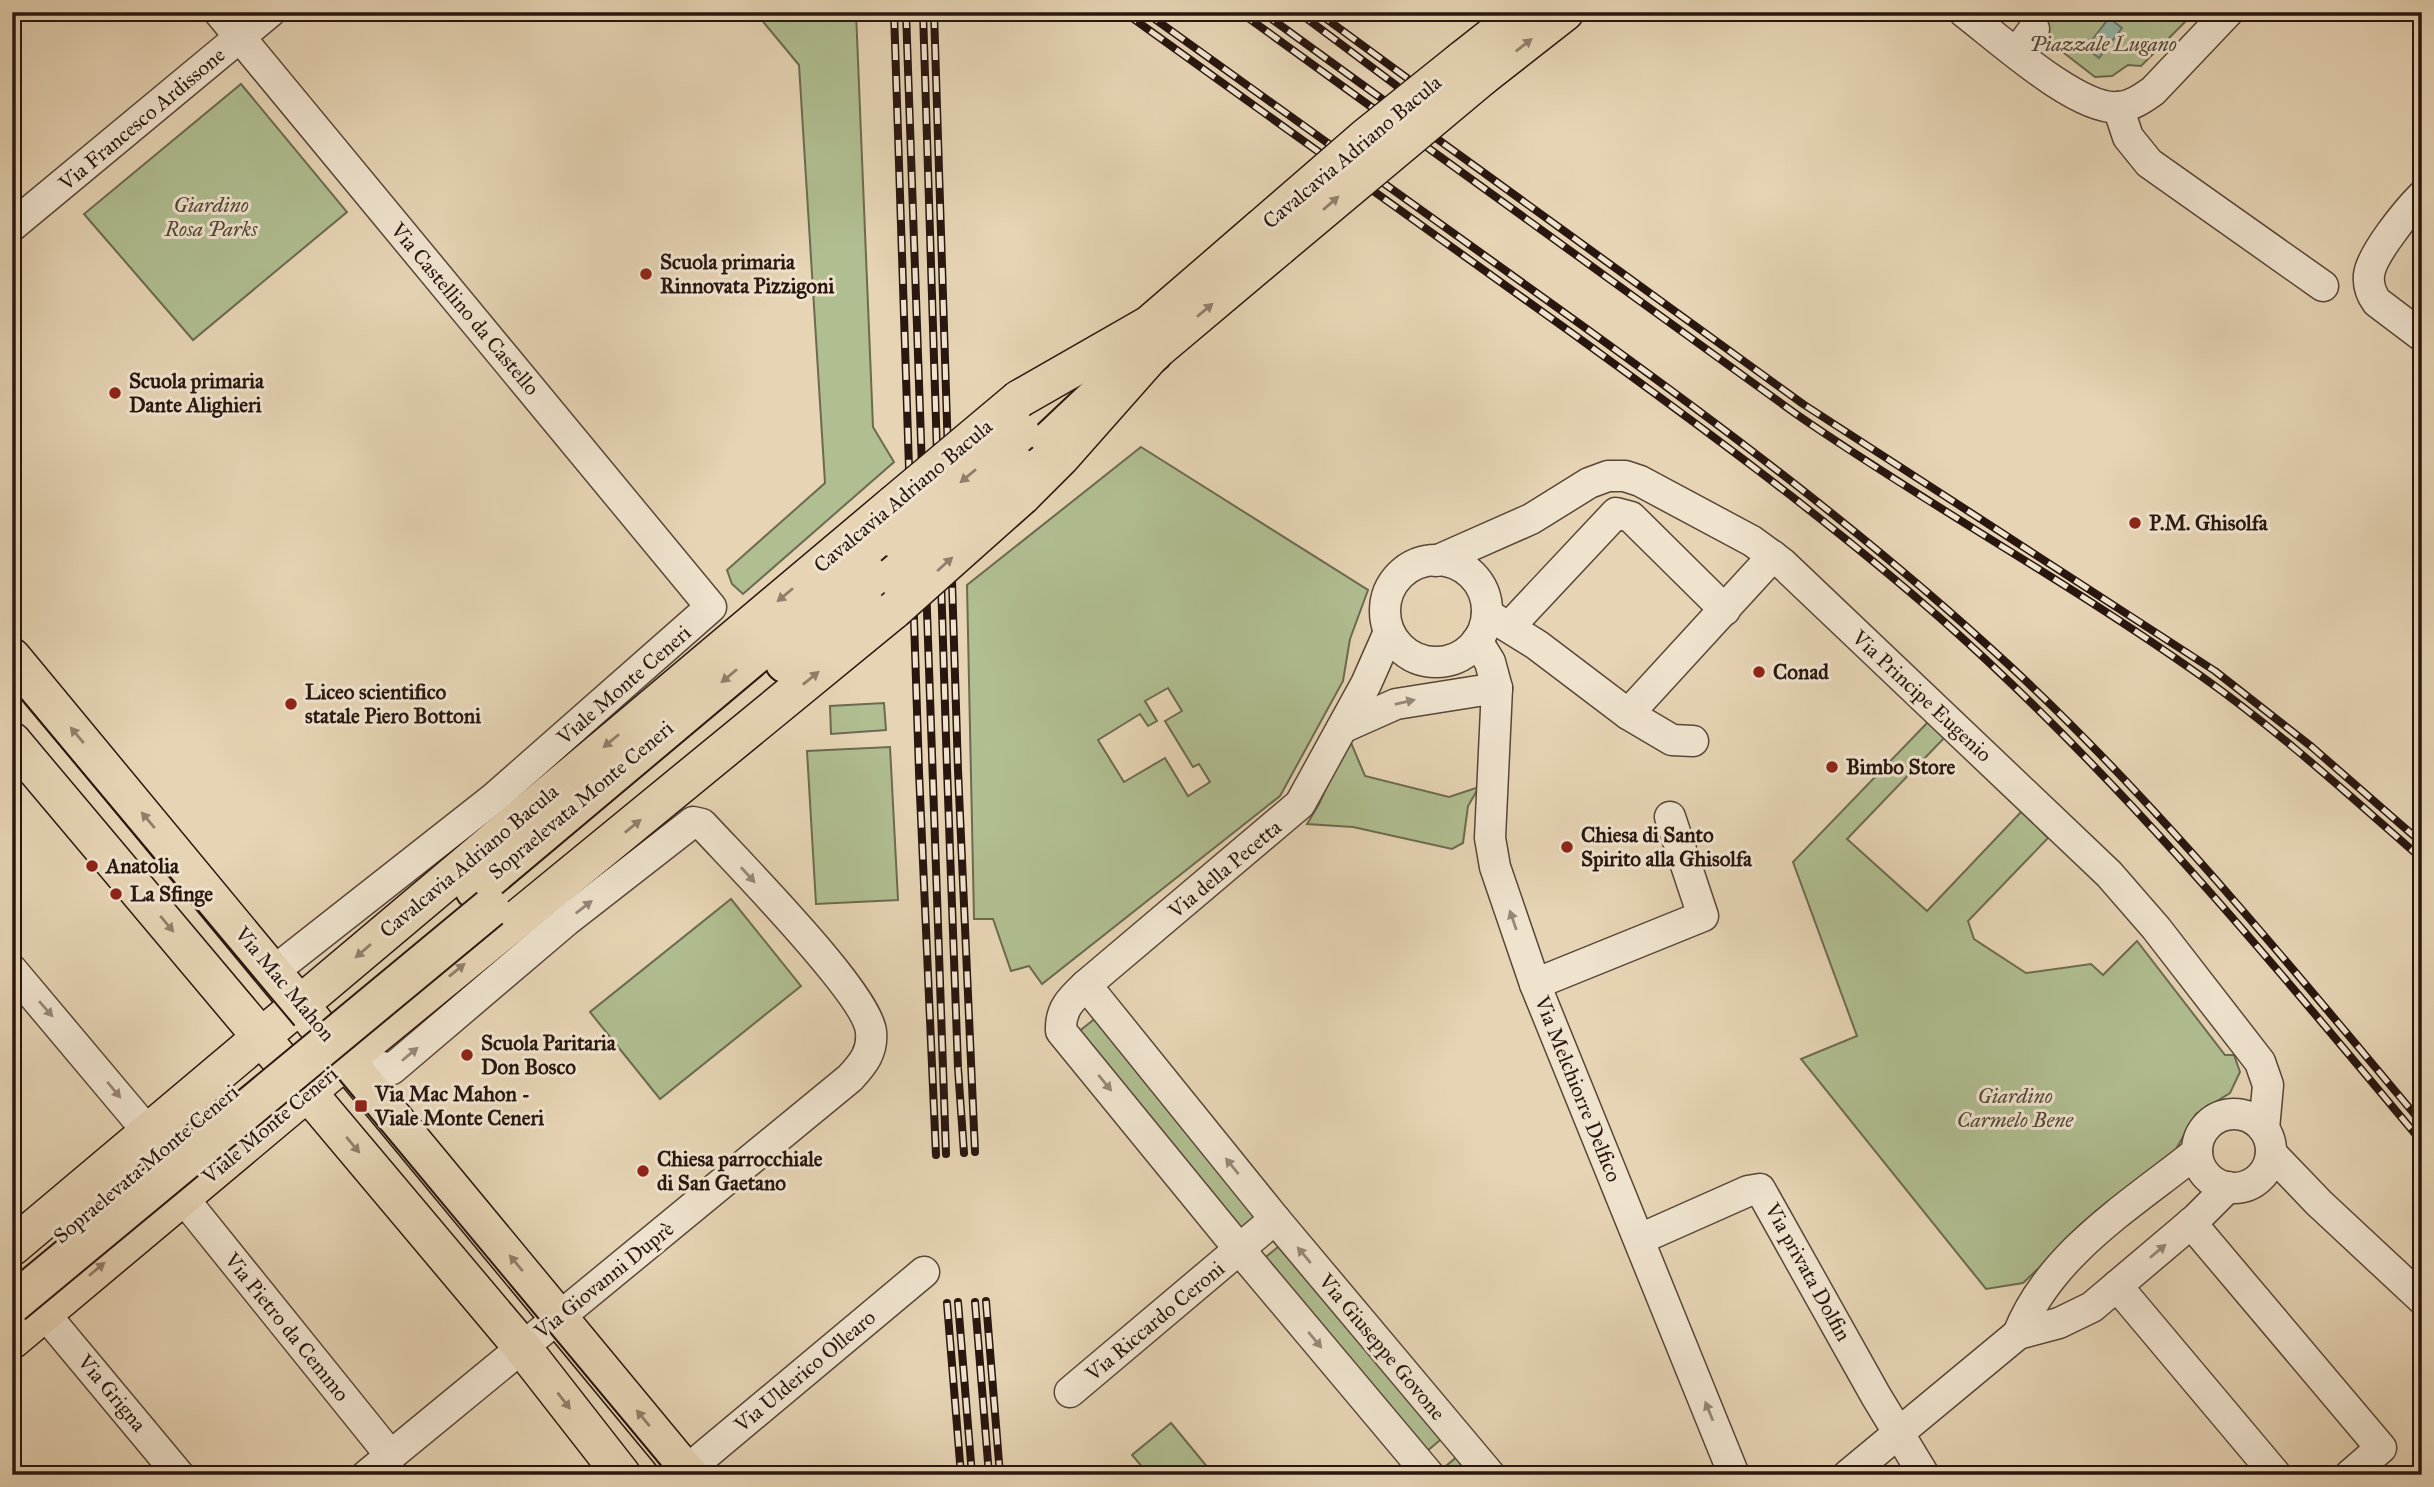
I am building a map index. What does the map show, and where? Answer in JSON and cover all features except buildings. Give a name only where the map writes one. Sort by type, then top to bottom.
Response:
[{"type":"highway","name":"Cavalcavia Adriano Bacula","points":[[791,657],[894,593],[1021,449],[1095,398],[1151,339]]},
{"type":"highway","name":"Sopraelevata Monte Ceneri","points":[[28,1308],[482,899],[894,521],[1021,449]]},
{"type":"highway","name":"Sopraelevata Monte Ceneri","points":[[12,1276],[482,899],[791,657]]},
{"type":"main road","name":"Cavalcavia Adriano Bacula","points":[[1021,449],[1472,68],[1522,12]]},
{"type":"main road","name":"Cavalcavia Adriano Bacula","points":[[1472,68],[1566,12]]},
{"type":"main road","name":"Cavalcavia Adriano Bacula","points":[[301,1005],[448,877],[894,521]]},
{"type":"main road","name":"Cavalcavia Adriano Bacula","points":[[348,1060],[894,593]]},
{"type":"main road","name":"Via Mac Mahon","points":[[12,657],[688,1473]]},
{"type":"main road","points":[[12,741],[522,1347],[622,1475]]},
{"type":"main road","points":[[12,1247],[301,1005]]},
{"type":"main road","name":"Viale Monte Ceneri","points":[[12,1340],[28,1308],[183,1198],[348,1060]]},
{"type":"main road","points":[[202,1089],[225,1088],[245,1100],[255,1118],[250,1142]]},
{"type":"street","name":"Via Castellino da Castello","points":[[219,12],[711,607]]},
{"type":"street","name":"Via Francesco Ardissone","points":[[12,226],[270,12]]},
{"type":"street","points":[[1964,12],[2026,41],[2078,98],[2119,107],[2140,100],[2153,91],[2228,12]]},
{"type":"street","points":[[2119,107],[2128,137],[2149,163],[2323,286]]},
{"type":"street","points":[[2422,196],[2374,260],[2368,277],[2377,302],[2422,336]]},
{"type":"street","name":"Via Principe Eugenio","points":[[1436,561],[1531,519],[1589,483],[1608,476],[1625,476],[1706,516],[1773,555],[2109,874],[2156,928],[2247,1045],[2267,1079],[2268,1141],[2265,1171],[2239,1186],[2191,1223],[2083,1312],[2059,1324],[2018,1334]]},
{"type":"street","points":[[1389,632],[1399,648],[1427,662],[1446,661],[1464,654],[1616,513],[1632,517],[1725,610]]},
{"type":"street","name":"Via Principe Eugenio","points":[[1479,584],[1490,560],[1531,519]]},
{"type":"street","points":[[1628,714],[1773,555]]},
{"type":"street","points":[[1436,561],[1460,567],[1479,584],[1491,627],[1672,740],[1693,741]]},
{"type":"street","name":"Via della Pecetta","points":[[1240,1250],[1061,1031],[1061,1020],[1067,1004],[1086,985],[1294,810],[1311,788],[1366,684],[1389,632],[1385,607],[1393,583],[1412,566],[1436,561]]},
{"type":"street","name":"Viale Monte Ceneri","points":[[274,971],[494,798],[711,607]]},
{"type":"street","name":"Via Melchiorre Delfico","points":[[1491,627],[1490,662],[1497,688],[1492,852],[1535,984],[1734,1475]]},
{"type":"street","name":"Via della Pecetta","points":[[1366,684],[1410,655]]},
{"type":"street","points":[[1342,728],[1396,704],[1497,688]]},
{"type":"street","points":[[1535,984],[1703,916],[1671,817]]},
{"type":"street","name":"Viale Monte Ceneri","points":[[348,1060],[392,1069],[566,921],[685,826],[693,822],[702,824]]},
{"type":"street","name":"Via Giovanni Duprè","points":[[368,1475],[850,1078],[866,1061],[871,1047],[871,1029],[853,993],[702,824]]},
{"type":"street","points":[[12,970],[149,1133]]},
{"type":"street","name":"Via Giuseppe Govone","points":[[1086,985],[1275,1219],[1490,1475]]},
{"type":"street","name":"Via Principe Eugenio","points":[[2237,1114],[2253,1084],[2253,1060],[2247,1045]]},
{"type":"street","points":[[2319,1203],[2285,1191],[2215,1183],[2205,1173],[2197,1152],[2200,1135],[2208,1124],[2224,1115],[2237,1114],[2252,1119],[2319,1203],[2422,1299]]},
{"type":"street","points":[[1848,1475],[2018,1334],[2046,1281],[2086,1242],[2197,1152]]},
{"type":"street","name":"Via privata Dolfin","points":[[1640,1239],[1748,1191],[1760,1189],[1898,1433]]},
{"type":"street","name":"Via Pietro da Cemmo","points":[[183,1198],[391,1456]]},
{"type":"street","points":[[1275,1219],[1240,1250],[1427,1472],[1459,1438]]},
{"type":"street","points":[[2191,1223],[2381,1448],[2350,1475]]},
{"type":"street","name":"Via Riccardo Ceroni","points":[[1070,1392],[1240,1250]]},
{"type":"street","name":"Via Ulderico Ollearo","points":[[688,1473],[924,1272]]},
{"type":"street","points":[[2046,1281],[2056,1303],[2066,1309],[2083,1312]]},
{"type":"street","points":[[2117,1286],[2276,1475]]},
{"type":"street","name":"Via Grigna","points":[[28,1308],[179,1475]]},
{"type":"street","points":[[1898,1433],[1924,1475]]},
{"type":"green space","points":[[755,12],[856,12],[873,427],[894,462],[743,594],[732,584],[727,570],[825,483],[799,65]]},
{"type":"green space","name":"Piazzale Lugano","points":[[2011,12],[2195,12],[2141,66],[2128,65],[2112,76],[2095,77]]},
{"type":"green space","name":"Giardino Rosa Parks","points":[[241,84],[347,212],[193,340],[84,214]]},
{"type":"green space","points":[[1141,447],[1368,590],[1350,639],[1343,681],[1280,796],[1042,984],[1029,966],[1011,971],[993,919],[974,919],[967,585]],"holes":[[[1168,688],[1182,711],[1165,721],[1193,767],[1199,764],[1210,782],[1188,796],[1165,758],[1124,782],[1098,740],[1140,714],[1148,726],[1157,721],[1145,701]]]},
{"type":"green space","points":[[884,703],[886,730],[831,734],[830,706]]},
{"type":"green space","name":"Giardino Carmelo Bene","points":[[1929,721],[1946,736],[1847,839],[1927,911],[2022,811],[2048,838],[1968,921],[1974,939],[2026,973],[2091,964],[2103,975],[2137,941],[2225,1055],[2234,1055],[2240,1072],[2230,1093],[2196,1114],[2171,1158],[2077,1232],[2023,1283],[1986,1289],[1801,1059],[1857,1036],[1793,862]]},
{"type":"green space","points":[[1349,738],[1365,776],[1449,797],[1479,787],[1468,806],[1463,843],[1452,849],[1353,827],[1307,824]]},
{"type":"green space","points":[[890,747],[898,900],[816,904],[807,751]]},
{"type":"green space","points":[[731,899],[801,986],[660,1099],[590,1012]]},
{"type":"green space","points":[[1097,1017],[1258,1215],[1238,1232],[1077,1033]]},
{"type":"green space","points":[[1283,1243],[1446,1435],[1426,1452],[1262,1260]]},
{"type":"green space","points":[[1171,1423],[1214,1475],[1149,1475],[1132,1455]]},
{"type":"green space","points":[[1459,1455],[1475,1475],[1444,1475],[1440,1471]]},
{"type":"water","points":[[2109,18],[2122,28],[2099,58],[2086,48]]},
{"type":"tram line","points":[[12,688],[294,1025]]},
{"type":"tram line","points":[[323,1060],[669,1475]]},
{"type":"railway","points":[[894,12],[919,772],[936,1155]]},
{"type":"railway","points":[[906,12],[946,1154]]},
{"type":"railway","points":[[923,12],[947,769],[958,1068],[964,1153]]},
{"type":"railway","points":[[934,12],[958,770],[975,1152]]},
{"type":"railway","points":[[1124,12],[1711,435],[1804,506],[1940,618],[2006,678],[2131,805],[2249,937],[2422,1142]]},
{"type":"railway","points":[[1145,12],[1718,425],[1837,518],[1954,615],[2066,719],[2120,774],[2223,888],[2422,1123]]},
{"type":"railway","points":[[1240,12],[1796,414],[2201,676],[2286,741],[2422,859]]},
{"type":"railway","points":[[1262,12],[1803,404],[2215,671],[2312,747],[2422,843]]},
{"type":"railway","points":[[1298,12],[1397,86]]},
{"type":"railway","points":[[1317,12],[1407,78]]},
{"type":"railway","points":[[986,1301],[1000,1475]]},
{"type":"railway","points":[[958,1302],[972,1475]]},
{"type":"railway","points":[[975,1302],[989,1475]]},
{"type":"railway","points":[[947,1303],[961,1475]]},
{"type":"place","name":"Scuola primaria Rinnovata Pizzigoni","points":[[646,274]]},
{"type":"place","name":"Scuola primaria Dante Alighieri","points":[[115,393]]},
{"type":"place","name":"P.M. Ghisolfa","points":[[2135,523]]},
{"type":"place","name":"Conad","points":[[1759,672]]},
{"type":"place","name":"Liceo scientifico statale Piero Bottoni","points":[[291,704]]},
{"type":"place","name":"Bimbo Store","points":[[1832,767]]},
{"type":"place","name":"Chiesa di Santo Spirito alla Ghisolfa","points":[[1567,847]]},
{"type":"place","name":"Anatolia","points":[[92,866]]},
{"type":"place","name":"La Sfinge","points":[[116,894]]},
{"type":"place","name":"Scuola Paritaria Don Bosco","points":[[467,1055]]},
{"type":"place","name":"Via Mac Mahon - Viale Monte Ceneri","points":[[361,1106]]},
{"type":"place","name":"Chiesa parrocchiale di San Gaetano","points":[[643,1171]]}]
